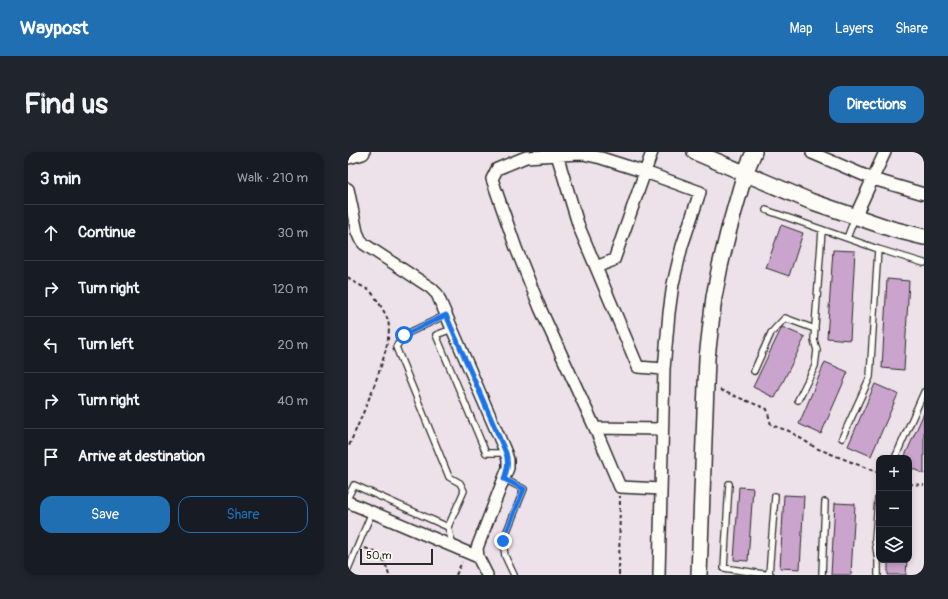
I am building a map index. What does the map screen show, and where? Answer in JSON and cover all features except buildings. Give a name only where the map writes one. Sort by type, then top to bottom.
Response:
[{"type":"street","points":[[348,156],[362,152]]},
{"type":"street","points":[[596,267],[614,260],[652,152]]},
{"type":"street","points":[[695,152],[810,201],[892,229],[924,237]]},
{"type":"street","points":[[699,575],[706,358],[714,297],[720,266],[745,172],[754,152]]},
{"type":"street","points":[[812,152],[873,179],[924,194]]},
{"type":"street","points":[[855,217],[886,152]]},
{"type":"street","points":[[557,154],[579,227],[638,367],[664,369]]},
{"type":"street","points":[[659,575],[664,369],[669,312],[673,284],[682,246],[700,192],[645,172],[583,154],[557,154],[526,158],[497,169],[492,179],[516,248],[540,308],[620,486],[661,489]]},
{"type":"street","points":[[348,188],[357,232],[364,244],[431,288],[436,294],[506,453],[508,468],[477,548],[478,557],[486,575]]},
{"type":"street","points":[[595,428],[662,429]]},
{"type":"street","points":[[348,502],[478,557]]},
{"type":"lane","points":[[766,210],[878,249],[924,263]]},
{"type":"lane","points":[[847,238],[855,217]]},
{"type":"lane","points":[[798,400],[815,366],[817,350],[814,340],[822,230]]},
{"type":"lane","points":[[842,438],[870,376],[878,249]]},
{"type":"lane","points":[[446,315],[404,335],[396,347],[449,477],[460,483],[464,490],[448,527],[453,546]]},
{"type":"lane","points":[[754,371],[771,333],[784,318],[815,330]]},
{"type":"lane","points":[[452,329],[436,335],[486,453],[506,453]]},
{"type":"lane","points":[[896,455],[924,392]]},
{"type":"lane","points":[[504,479],[524,489],[503,541],[505,556],[514,575]]},
{"type":"lane","points":[[348,497],[354,484],[448,527]]},
{"type":"lane","points":[[729,484],[724,568],[770,575],[775,496]]},
{"type":"lane","points":[[822,575],[825,502]]},
{"type":"lane","points":[[348,569],[372,512]]},
{"type":"lane","points":[[876,526],[875,540],[878,575]]},
{"type":"path","points":[[348,277],[371,292],[382,307],[388,321],[389,336],[376,380],[348,448]]},
{"type":"path","points":[[720,390],[766,409],[771,425],[789,431],[816,448],[876,472]]},
{"type":"path","points":[[912,484],[924,485]]},
{"type":"path","points":[[619,575],[620,486]]},
{"type":"path","points":[[358,545],[378,553],[385,562],[389,575]]},
{"type":"path","points":[[456,575],[466,552]]},
{"type":"route","points":[[404,335],[446,315],[500,436],[508,460],[508,468],[504,479],[524,489],[503,541]]}]
